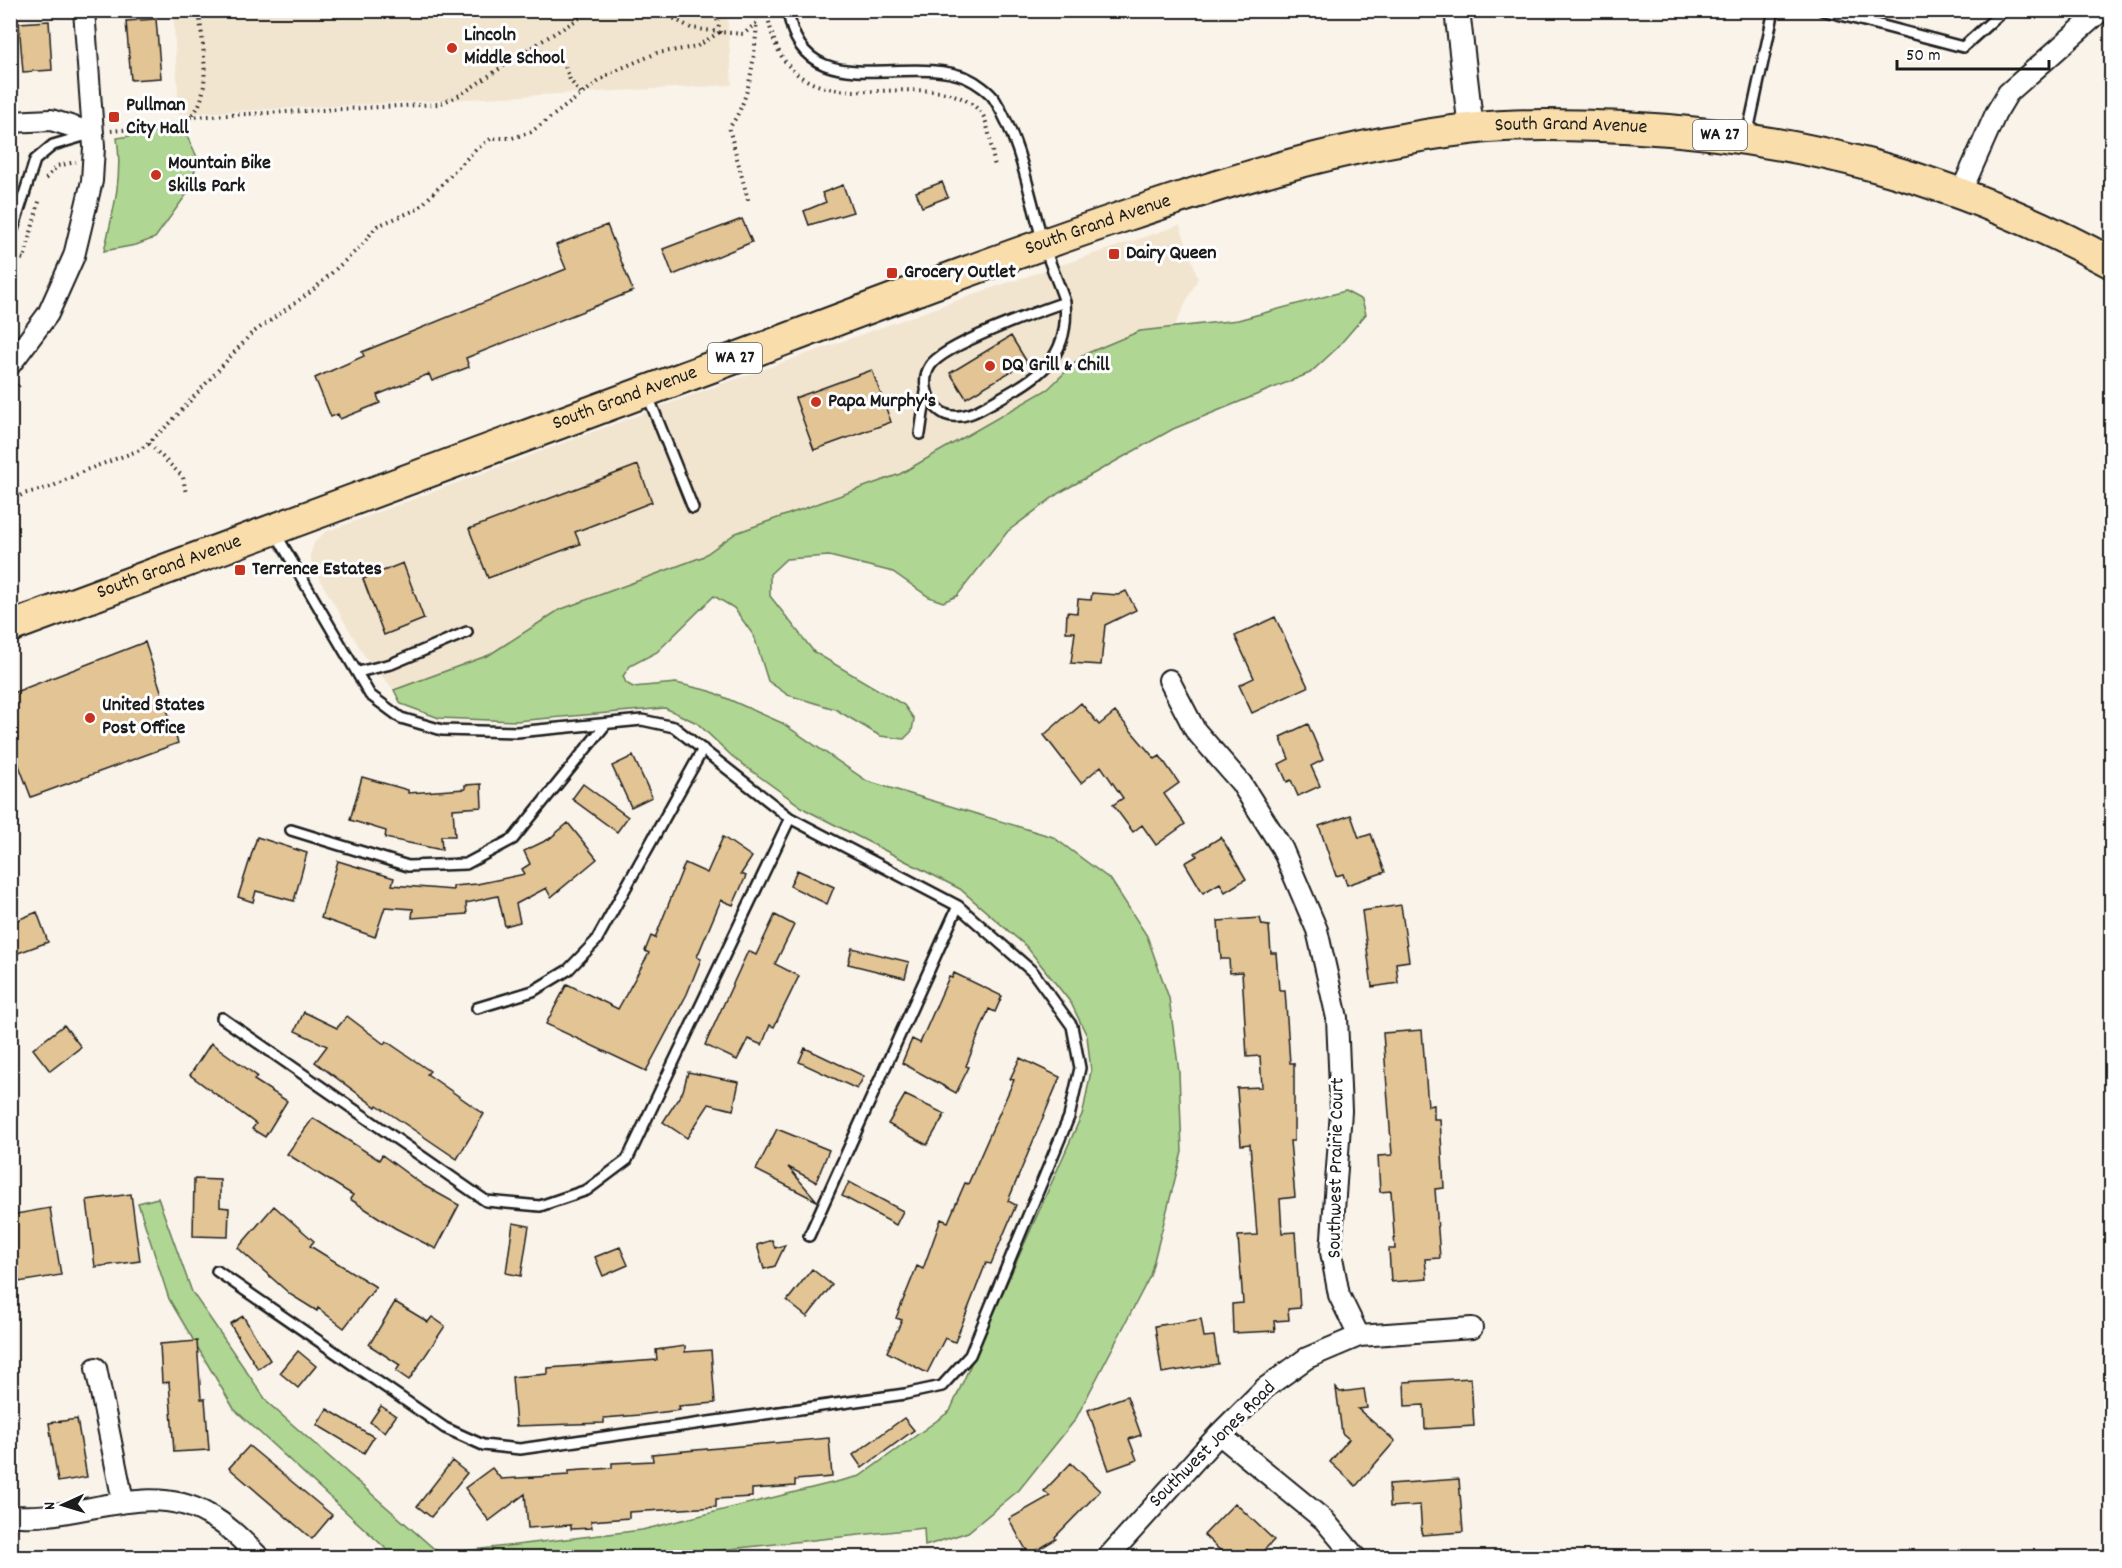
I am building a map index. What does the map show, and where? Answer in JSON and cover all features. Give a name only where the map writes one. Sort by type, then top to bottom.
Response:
[{"type":"main road","name":"South Grand Avenue","points":[[10,627],[1043,243],[1222,183],[1342,151],[1471,129],[1589,126],[1699,132],[1746,138],[1851,158],[1962,192],[2070,240],[2112,263]]},
{"type":"street","points":[[10,365],[48,314],[74,256],[92,181],[93,134],[84,10]]},
{"type":"street","points":[[1457,10],[1471,129]]},
{"type":"street","points":[[1962,192],[1996,114],[2008,93],[2102,10]]},
{"type":"street","points":[[10,122],[51,120],[93,134]]},
{"type":"street","name":"Southwest Prairie Court","points":[[1169,680],[1195,730],[1241,783],[1282,848],[1317,930],[1337,1029],[1341,1111],[1332,1252],[1339,1295],[1359,1336]]},
{"type":"street","name":"Southwest Jones Road","points":[[1107,1557],[1219,1434],[1265,1388],[1307,1358],[1359,1336],[1472,1328]]},
{"type":"street","points":[[96,1368],[123,1501]]},
{"type":"street","points":[[1219,1434],[1324,1520],[1356,1557]]},
{"type":"street","points":[[10,1516],[47,1515],[123,1501],[166,1501],[204,1512],[234,1532],[260,1557]]},
{"type":"lane","points":[[788,10],[790,26],[797,42],[813,61],[840,69],[940,73],[966,78],[994,97],[1007,122],[1043,243],[1065,302],[1067,323],[1065,337],[1046,368],[1016,389],[971,414],[952,416],[940,411],[926,392]]},
{"type":"lane","points":[[1746,138],[1774,10]]},
{"type":"lane","points":[[1821,10],[1963,47],[2004,10]]},
{"type":"lane","points":[[10,239],[35,160],[53,145],[93,134]]},
{"type":"lane","points":[[920,434],[926,379],[930,366],[942,355],[1003,326],[1065,302]]},
{"type":"lane","points":[[645,391],[693,508]]},
{"type":"lane","points":[[217,1271],[446,1428],[483,1444],[520,1449],[905,1394],[942,1386],[970,1355],[1069,1117],[1080,1068],[1072,1026],[1033,972],[958,906],[790,818],[674,727],[642,720],[517,732],[442,730],[400,718],[370,694],[273,529]]},
{"type":"lane","points":[[358,672],[391,664],[467,632]]},
{"type":"lane","points":[[291,830],[408,866],[466,864],[513,839],[606,724]]},
{"type":"lane","points":[[477,1008],[533,991],[568,970],[596,941],[703,749]]},
{"type":"lane","points":[[222,1018],[486,1201],[540,1206],[587,1190],[627,1160],[790,818]]},
{"type":"lane","points":[[809,1236],[958,906]]},
{"type":"path","points":[[190,117],[203,97],[205,85],[199,10]]},
{"type":"path","points":[[93,134],[160,125],[190,117],[439,104],[460,95],[593,10]]},
{"type":"path","points":[[658,10],[691,28],[720,32],[744,34],[757,22]]},
{"type":"path","points":[[715,10],[720,32]]},
{"type":"path","points":[[748,200],[729,128],[736,119],[752,73],[759,10]]},
{"type":"path","points":[[767,10],[769,28],[779,53],[797,74],[823,86],[854,92],[948,93],[971,102],[984,116],[995,167]]},
{"type":"path","points":[[10,502],[23,494],[51,487],[86,470],[131,455],[148,444],[251,334],[312,291],[360,247],[377,226],[418,209],[475,150],[492,138],[512,138],[531,132],[610,73],[657,53],[696,47],[720,32]]},
{"type":"path","points":[[526,51],[541,52],[564,63],[570,80],[581,93]]},
{"type":"path","points":[[44,186],[51,171],[57,166],[93,162]]},
{"type":"path","points":[[10,256],[24,259],[41,197]]},
{"type":"path","points":[[148,444],[183,477],[186,494]]},
{"type":"shaded area","name":"Lincoln Middle School","points":[[173,11],[727,11],[732,85],[179,114]]},
{"type":"shaded area","points":[[1180,225],[1198,278],[1174,327],[1140,331],[1083,355],[1048,389],[900,474],[736,533],[702,557],[559,610],[489,655],[394,690],[365,657],[313,568],[310,555],[314,543],[325,532],[719,385],[989,289]]},
{"type":"green space","name":"Mountain Bike Skills Park","points":[[183,127],[198,159],[189,191],[155,238],[136,245],[104,251],[118,181],[117,138]]},
{"type":"green space","points":[[1345,291],[1362,300],[1366,314],[1336,349],[1310,373],[1173,429],[1059,493],[1008,531],[957,596],[943,602],[929,597],[893,572],[829,556],[786,559],[770,574],[770,596],[814,652],[904,705],[914,719],[912,731],[904,739],[880,736],[835,709],[788,695],[768,681],[754,636],[734,608],[714,596],[657,652],[630,666],[623,676],[626,683],[633,687],[676,683],[710,691],[782,723],[867,781],[1053,837],[1111,880],[1147,936],[1169,998],[1179,1072],[1182,1152],[1150,1276],[1075,1420],[1019,1490],[968,1532],[925,1546],[924,1528],[656,1557],[395,1557],[234,1409],[169,1299],[138,1203],[158,1198],[192,1292],[268,1403],[440,1554],[642,1530],[860,1476],[950,1411],[1083,1112],[1091,1071],[1087,1036],[1071,1003],[1026,946],[960,889],[806,810],[735,759],[697,723],[665,708],[516,721],[439,718],[401,704],[394,690],[489,655],[559,610],[702,557],[736,533],[900,474],[1048,389],[1083,355],[1140,331],[1238,320]]},
{"type":"building","points":[[156,19],[161,78],[131,80],[126,21]]},
{"type":"building","points":[[49,21],[52,70],[23,72],[19,23]]},
{"type":"building","points":[[942,182],[948,197],[922,207],[916,192]]},
{"type":"building","points":[[843,185],[853,212],[809,225],[804,211],[826,202],[822,193]]},
{"type":"building","points":[[742,219],[752,242],[673,275],[663,249]]},
{"type":"building","points":[[607,225],[633,291],[466,358],[469,367],[432,381],[429,374],[377,395],[380,403],[340,419],[338,414],[331,417],[315,378],[364,356],[362,352],[566,269],[556,245]]},
{"type":"building","points":[[1011,336],[1027,362],[966,398],[950,373]]},
{"type":"building","points":[[872,370],[891,422],[814,450],[795,398]]},
{"type":"building","points":[[638,465],[652,502],[575,532],[580,544],[488,578],[469,529]]},
{"type":"building","points":[[403,563],[424,619],[384,635],[363,579]]},
{"type":"building","points":[[1126,591],[1136,610],[1105,625],[1101,665],[1071,663],[1075,632],[1066,632],[1067,612],[1077,613],[1078,599],[1091,600],[1092,593],[1118,595]]},
{"type":"building","points":[[1275,617],[1308,687],[1252,713],[1239,685],[1254,678],[1235,636]]},
{"type":"building","name":"United States Post Office","points":[[145,642],[178,743],[31,797],[10,742],[10,694]]},
{"type":"building","points":[[1081,703],[1099,725],[1115,712],[1155,759],[1160,756],[1179,783],[1164,794],[1185,824],[1156,845],[1142,825],[1133,832],[1113,805],[1123,798],[1101,766],[1081,783],[1044,735]]},
{"type":"building","points":[[1308,724],[1323,760],[1311,766],[1320,786],[1298,796],[1291,780],[1287,782],[1279,764],[1289,759],[1280,737]]},
{"type":"building","points":[[633,756],[652,797],[631,807],[612,766]]},
{"type":"building","points":[[362,777],[408,790],[408,793],[465,789],[465,785],[481,784],[482,807],[453,809],[455,836],[441,836],[442,850],[385,838],[386,831],[350,820]]},
{"type":"building","points":[[583,784],[628,817],[617,832],[572,799]]},
{"type":"building","points":[[1351,815],[1359,838],[1371,834],[1385,872],[1347,885],[1343,874],[1336,876],[1319,826]]},
{"type":"building","points":[[568,823],[597,859],[551,897],[546,888],[516,904],[520,922],[505,926],[498,896],[466,903],[467,914],[412,918],[413,909],[385,907],[375,937],[321,918],[338,861],[394,878],[392,885],[453,890],[453,886],[477,884],[525,874],[522,869],[530,864],[524,851],[549,839]]},
{"type":"building","points":[[257,837],[307,853],[294,901],[256,891],[253,902],[238,897]]},
{"type":"building","points":[[723,837],[752,857],[741,874],[746,876],[733,905],[721,900],[697,957],[701,959],[687,994],[646,1071],[546,1024],[567,984],[618,1009],[649,953],[645,951],[651,936],[655,938],[685,863],[707,873]]},
{"type":"building","points":[[1221,837],[1246,879],[1225,892],[1220,883],[1203,893],[1185,863],[1197,856],[1195,853]]},
{"type":"building","points":[[797,870],[834,887],[827,904],[790,886]]},
{"type":"building","points":[[1401,905],[1409,961],[1396,963],[1398,983],[1372,987],[1362,911]]},
{"type":"building","points":[[37,912],[48,942],[10,956],[10,923]]},
{"type":"building","points":[[775,915],[794,925],[775,964],[799,976],[774,1027],[770,1025],[762,1045],[748,1039],[737,1060],[705,1045],[748,951],[756,955]]},
{"type":"building","points":[[1260,918],[1262,925],[1269,926],[1271,953],[1276,953],[1279,990],[1285,990],[1290,1063],[1294,1063],[1294,1141],[1290,1141],[1295,1197],[1280,1199],[1282,1233],[1295,1232],[1300,1308],[1288,1309],[1289,1320],[1274,1321],[1275,1331],[1233,1333],[1232,1304],[1243,1303],[1238,1236],[1257,1235],[1250,1144],[1241,1145],[1237,1088],[1262,1087],[1260,1056],[1247,1057],[1242,972],[1230,973],[1229,959],[1221,959],[1218,921]]},
{"type":"building","points":[[852,948],[909,962],[905,978],[848,964]]},
{"type":"building","points":[[954,973],[1002,996],[995,1012],[989,1009],[966,1066],[969,1067],[956,1093],[902,1063],[912,1039],[920,1043],[949,977],[952,978]]},
{"type":"building","points":[[304,1012],[337,1028],[347,1016],[384,1044],[386,1041],[430,1071],[427,1074],[484,1114],[457,1159],[377,1105],[376,1107],[315,1062],[327,1046],[295,1031]]},
{"type":"building","points":[[64,1025],[81,1047],[50,1071],[33,1049]]},
{"type":"building","points":[[1422,1030],[1428,1106],[1434,1105],[1434,1119],[1440,1119],[1444,1188],[1435,1189],[1440,1258],[1425,1259],[1427,1279],[1391,1282],[1389,1249],[1395,1249],[1391,1191],[1380,1192],[1378,1156],[1392,1155],[1383,1033]]},
{"type":"building","points":[[211,1043],[257,1076],[254,1080],[287,1101],[265,1137],[252,1129],[256,1124],[190,1075]]},
{"type":"building","points":[[805,1048],[864,1076],[857,1089],[799,1062]]},
{"type":"building","points":[[1020,1058],[1060,1077],[1008,1201],[1016,1205],[991,1264],[986,1263],[955,1342],[945,1338],[927,1373],[887,1352],[902,1320],[896,1318],[917,1266],[923,1269],[941,1219],[948,1222],[965,1183],[968,1184],[1014,1080],[1010,1079]]},
{"type":"building","points":[[688,1072],[739,1082],[733,1110],[709,1104],[687,1138],[663,1122],[683,1091]]},
{"type":"building","points":[[905,1095],[945,1114],[927,1145],[888,1124]]},
{"type":"building","points":[[313,1118],[379,1160],[382,1155],[423,1185],[459,1205],[436,1249],[395,1228],[350,1199],[353,1195],[287,1154]]},
{"type":"building","points":[[777,1129],[829,1150],[816,1182],[788,1167],[817,1201],[756,1170]]},
{"type":"building","points":[[194,1179],[220,1180],[220,1207],[229,1208],[228,1237],[193,1236]]},
{"type":"building","points":[[849,1182],[903,1211],[896,1225],[842,1196]]},
{"type":"building","points":[[131,1194],[140,1261],[95,1267],[87,1200]]},
{"type":"building","points":[[274,1206],[314,1241],[310,1246],[376,1287],[344,1328],[318,1308],[317,1311],[291,1295],[238,1248]]},
{"type":"building","points":[[50,1208],[61,1275],[19,1282],[10,1215]]},
{"type":"building","points":[[513,1223],[529,1226],[521,1276],[506,1273]]},
{"type":"building","points":[[772,1240],[775,1248],[785,1245],[775,1266],[764,1269],[757,1245]]},
{"type":"building","points":[[620,1247],[628,1265],[603,1276],[595,1257]]},
{"type":"building","points":[[812,1269],[832,1285],[807,1317],[787,1301]]},
{"type":"building","points":[[395,1302],[428,1322],[432,1317],[445,1326],[409,1380],[396,1371],[400,1365],[369,1345]]},
{"type":"building","points":[[243,1316],[270,1360],[258,1369],[230,1324]]},
{"type":"building","points":[[1201,1319],[1204,1337],[1214,1336],[1218,1364],[1162,1373],[1155,1326]]},
{"type":"building","points":[[197,1341],[201,1399],[205,1399],[209,1450],[174,1452],[169,1382],[162,1383],[160,1344]]},
{"type":"building","points":[[685,1346],[685,1352],[711,1350],[715,1403],[679,1406],[680,1410],[604,1418],[604,1423],[516,1426],[512,1377],[548,1374],[548,1368],[657,1360],[656,1350]]},
{"type":"building","points":[[298,1351],[316,1366],[298,1388],[280,1373]]},
{"type":"building","points":[[1471,1378],[1474,1426],[1425,1429],[1424,1405],[1405,1406],[1404,1382]]},
{"type":"building","points":[[1336,1388],[1340,1392],[1364,1389],[1367,1408],[1358,1409],[1395,1441],[1356,1486],[1330,1462],[1349,1439],[1342,1433]]},
{"type":"building","points":[[1127,1396],[1141,1435],[1129,1439],[1137,1460],[1109,1470],[1088,1410]]},
{"type":"building","points":[[381,1406],[396,1416],[385,1432],[370,1422]]},
{"type":"building","points":[[327,1409],[374,1437],[364,1453],[317,1425]]},
{"type":"building","points":[[904,1418],[914,1430],[862,1468],[853,1455]]},
{"type":"building","points":[[77,1419],[87,1477],[58,1482],[49,1423]]},
{"type":"building","points":[[829,1438],[832,1477],[795,1480],[795,1486],[752,1489],[752,1497],[716,1499],[716,1507],[629,1512],[629,1518],[591,1521],[592,1528],[571,1529],[571,1525],[528,1528],[525,1494],[489,1521],[465,1488],[492,1468],[501,1479],[569,1475],[569,1471],[612,1468],[612,1463],[653,1461],[652,1454]]},
{"type":"building","points":[[249,1446],[332,1515],[312,1539],[229,1468]]},
{"type":"building","points":[[452,1461],[467,1473],[431,1517],[417,1506]]},
{"type":"building","points":[[1071,1463],[1100,1491],[1055,1537],[1056,1539],[1029,1555],[1009,1519],[1050,1496],[1044,1491]]},
{"type":"building","points":[[1459,1479],[1463,1532],[1422,1535],[1420,1505],[1390,1507],[1389,1484]]},
{"type":"building","points":[[1235,1503],[1274,1540],[1257,1557],[1246,1549],[1238,1557],[1227,1557],[1204,1535]]},
{"type":"place","name":"Lincoln Middle School","points":[[452,48]]},
{"type":"place","name":"Pullman City Hall","points":[[114,117]]},
{"type":"place","name":"Mountain Bike Skills Park","points":[[156,175]]},
{"type":"place","name":"Dairy Queen","points":[[1114,254]]},
{"type":"place","name":"Grocery Outlet","points":[[892,273]]},
{"type":"place","name":"DQ Grill & Chill","points":[[990,366]]},
{"type":"place","name":"Papa Murphy's","points":[[816,402]]},
{"type":"place","name":"Terrence Estates","points":[[240,570]]},
{"type":"place","name":"United States Post Office","points":[[90,718]]}]
